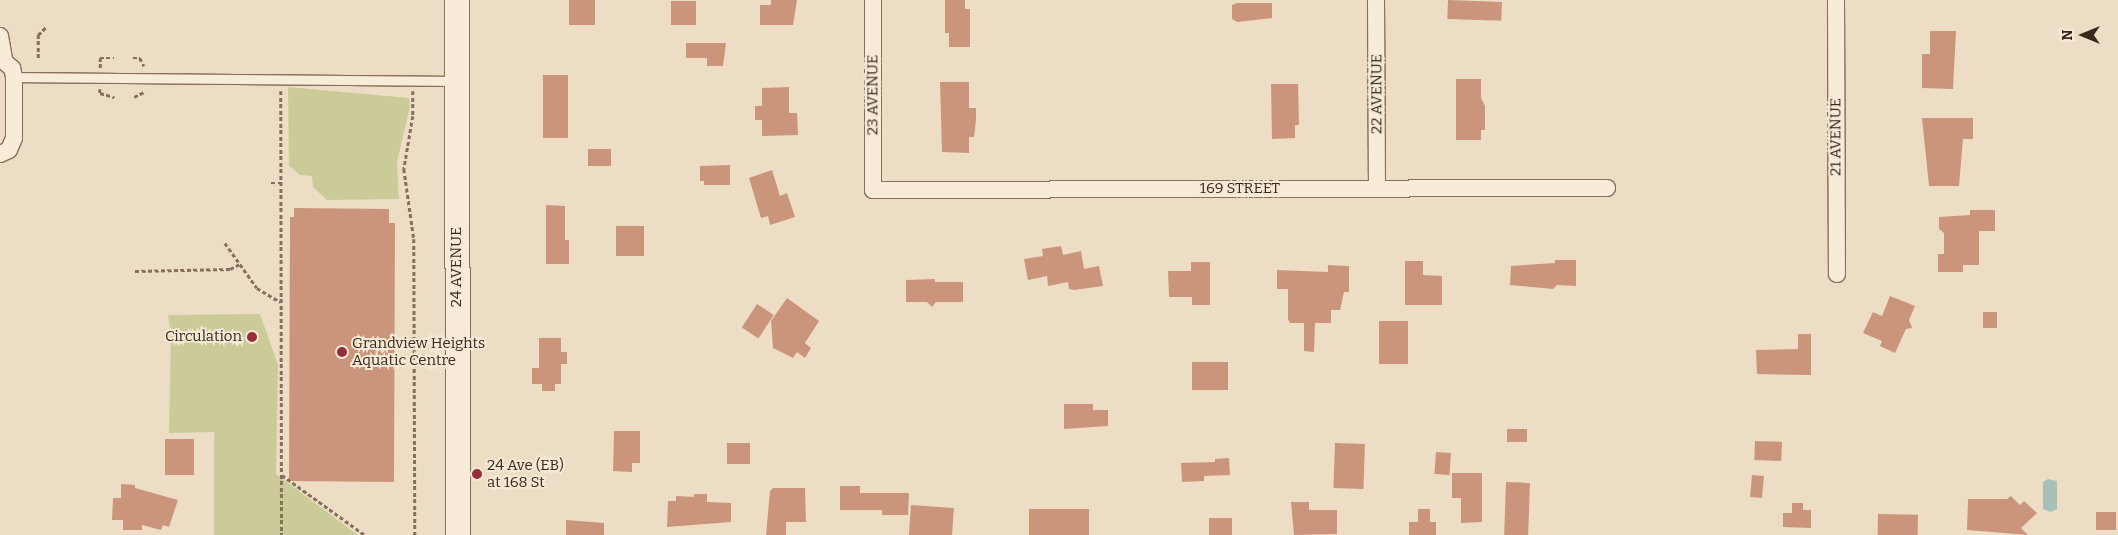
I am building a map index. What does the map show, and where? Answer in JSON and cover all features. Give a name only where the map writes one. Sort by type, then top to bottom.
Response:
[{"type":"main road","name":"24 AVENUE","points":[[457,0],[458,535]]},
{"type":"street","name":"23 AVENUE","points":[[873,0],[873,190]]},
{"type":"street","name":"22 AVENUE","points":[[1376,0],[1377,188]]},
{"type":"street","name":"21 AVENUE","points":[[1836,0],[1837,274]]},
{"type":"street","points":[[0,36],[2,59],[12,68],[14,77],[14,138],[10,150],[0,154]]},
{"type":"street","name":"169 STREET","points":[[873,190],[1607,188]]},
{"type":"lane","points":[[14,77],[457,81]]},
{"type":"path","points":[[38,58],[38,35],[46,27]]},
{"type":"path","points":[[100,69],[100,58],[114,58]]},
{"type":"path","points":[[133,58],[140,58],[146,70]]},
{"type":"path","points":[[281,79],[282,535]]},
{"type":"path","points":[[413,80],[413,116],[404,169],[414,239],[415,535]]},
{"type":"path","points":[[100,85],[100,93],[114,97]]},
{"type":"path","points":[[134,97],[146,92],[146,86]]},
{"type":"path","points":[[271,183],[280,183]]},
{"type":"path","points":[[225,243],[257,288],[280,302]]},
{"type":"path","points":[[135,271],[230,269],[240,264]]},
{"type":"path","points":[[282,475],[365,535]]},
{"type":"green space","points":[[288,87],[409,98],[410,107],[397,162],[399,199],[327,200],[313,187],[312,176],[300,175],[289,166]]},
{"type":"green space","points":[[260,314],[278,365],[276,474],[358,535],[214,535],[214,432],[169,433],[171,336],[168,315]]},
{"type":"shaded area","points":[[2048,479],[2057,481],[2057,509],[2051,512],[2043,509],[2043,482]]},
{"type":"building","points":[[569,0],[595,0],[595,25],[569,25]]},
{"type":"building","points":[[771,0],[797,0],[793,25],[760,25],[760,5],[771,5]]},
{"type":"building","points":[[945,0],[965,0],[965,9],[970,9],[970,47],[949,47],[949,33],[945,33]]},
{"type":"building","points":[[1448,0],[1502,2],[1501,21],[1447,19]]},
{"type":"building","points":[[671,1],[696,1],[696,25],[671,25]]},
{"type":"building","points":[[1237,3],[1272,3],[1272,18],[1237,22],[1232,19],[1232,5]]},
{"type":"building","points":[[1930,31],[1956,31],[1953,89],[1922,88],[1922,54],[1930,54]]},
{"type":"building","points":[[686,43],[726,43],[723,66],[707,66],[707,58],[686,58]]},
{"type":"building","points":[[543,75],[568,75],[568,138],[543,138]]},
{"type":"building","points":[[1456,79],[1481,79],[1481,98],[1485,106],[1485,130],[1481,130],[1481,140],[1456,140]]},
{"type":"building","points":[[940,82],[969,82],[969,108],[976,108],[976,120],[974,137],[969,137],[969,153],[942,152]]},
{"type":"building","points":[[1271,84],[1298,84],[1299,125],[1295,125],[1295,138],[1272,139]]},
{"type":"building","points":[[789,87],[789,113],[797,113],[798,135],[762,136],[762,120],[755,120],[755,106],[762,106],[762,88]]},
{"type":"building","points":[[1922,118],[1973,118],[1973,139],[1963,139],[1959,186],[1929,186]]},
{"type":"building","points":[[588,149],[611,149],[611,166],[588,166]]},
{"type":"building","points":[[730,165],[730,185],[704,185],[704,181],[700,181],[700,166]]},
{"type":"building","points":[[772,170],[780,196],[787,193],[795,217],[770,225],[768,216],[761,218],[749,178]]},
{"type":"building","points":[[546,205],[565,206],[565,240],[569,240],[569,264],[546,264]]},
{"type":"building","name":"Grandview Heights Aquatic Centre","points":[[294,208],[389,209],[389,223],[395,223],[394,482],[289,481],[290,217],[294,217]]},
{"type":"building","points":[[1970,210],[1995,210],[1995,231],[1979,231],[1979,265],[1963,265],[1963,272],[1938,272],[1938,254],[1944,254],[1944,233],[1939,229],[1939,217],[1970,215]]},
{"type":"building","points":[[616,226],[644,226],[644,256],[616,256]]},
{"type":"building","points":[[1061,246],[1063,255],[1081,251],[1084,269],[1099,266],[1103,286],[1074,290],[1069,289],[1068,282],[1048,286],[1047,276],[1028,280],[1024,259],[1043,256],[1042,249]]},
{"type":"building","points":[[1555,260],[1576,260],[1576,286],[1557,285],[1553,289],[1510,285],[1511,266],[1555,263]]},
{"type":"building","points":[[1405,261],[1423,261],[1423,275],[1442,276],[1442,305],[1405,305]]},
{"type":"building","points":[[1191,262],[1210,262],[1210,305],[1192,305],[1192,297],[1169,297],[1168,271],[1191,271]]},
{"type":"building","points":[[1328,265],[1349,266],[1349,292],[1344,292],[1340,310],[1331,310],[1331,323],[1315,323],[1314,352],[1304,351],[1304,323],[1290,323],[1288,319],[1288,289],[1277,289],[1277,270],[1328,272]]},
{"type":"building","points":[[935,279],[935,282],[963,282],[963,302],[936,302],[932,307],[927,302],[906,302],[906,280]]},
{"type":"building","points":[[1890,296],[1915,306],[1909,320],[1912,328],[1906,329],[1895,353],[1880,346],[1882,341],[1863,333],[1873,312],[1882,316]]},
{"type":"building","points":[[787,298],[819,321],[805,343],[811,348],[805,358],[797,352],[793,358],[773,348],[771,321]]},
{"type":"building","points":[[757,304],[774,315],[759,338],[742,327]]},
{"type":"building","points":[[1983,312],[1997,312],[1997,328],[1983,328]]},
{"type":"building","points":[[1379,321],[1408,321],[1408,364],[1379,364]]},
{"type":"building","points":[[1798,334],[1811,334],[1811,375],[1757,374],[1756,350],[1798,349]]},
{"type":"building","points":[[539,338],[561,338],[561,352],[567,352],[567,364],[561,364],[561,384],[555,384],[555,391],[542,391],[542,384],[532,384],[532,368],[539,368]]},
{"type":"building","points":[[1192,362],[1228,362],[1228,390],[1192,390]]},
{"type":"building","points":[[1064,404],[1093,404],[1093,410],[1108,410],[1108,426],[1064,429]]},
{"type":"building","points":[[1507,429],[1527,429],[1527,442],[1507,442]]},
{"type":"building","points":[[614,431],[640,431],[640,463],[632,463],[632,472],[613,471]]},
{"type":"building","points":[[165,439],[194,439],[194,475],[165,475]]},
{"type":"building","points":[[1755,441],[1782,442],[1781,461],[1754,460]]},
{"type":"building","points":[[727,443],[750,443],[750,464],[727,464]]},
{"type":"building","points":[[1335,443],[1365,444],[1363,489],[1333,488]]},
{"type":"building","points":[[1436,452],[1451,453],[1449,475],[1434,474]]},
{"type":"building","points":[[1229,458],[1230,475],[1204,476],[1204,481],[1182,482],[1181,463],[1215,462],[1215,459]]},
{"type":"building","points":[[1452,473],[1482,473],[1482,522],[1461,523],[1461,498],[1452,498]]},
{"type":"building","points":[[1752,475],[1764,476],[1762,498],[1750,497]]},
{"type":"building","points":[[1506,482],[1530,483],[1528,535],[1504,535]]},
{"type":"building","points":[[121,484],[135,485],[135,488],[178,500],[169,527],[163,525],[161,530],[142,525],[142,530],[123,530],[123,520],[112,520],[113,498],[121,498]]},
{"type":"building","points":[[840,486],[860,486],[860,493],[909,493],[908,515],[882,515],[882,510],[840,510]]},
{"type":"building","points":[[773,488],[805,488],[806,522],[786,522],[786,535],[766,535],[770,491]]},
{"type":"building","points":[[694,494],[707,494],[707,502],[731,503],[731,522],[667,527],[668,501],[676,501],[676,496],[694,497]]},
{"type":"building","points":[[2011,496],[2020,505],[2024,501],[2037,513],[2021,528],[2028,535],[1967,530],[1968,499],[2007,499]]},
{"type":"building","points":[[1291,502],[1309,502],[1309,510],[1337,510],[1337,534],[1294,535]]},
{"type":"building","points":[[1792,503],[1803,503],[1803,510],[1811,510],[1811,528],[1783,527],[1783,513],[1792,513]]},
{"type":"building","points":[[911,505],[954,508],[952,535],[909,535]]},
{"type":"building","points":[[1029,509],[1089,509],[1089,535],[1029,535]]},
{"type":"building","points":[[1418,509],[1430,509],[1430,522],[1436,522],[1436,535],[1409,535],[1409,522],[1418,522]]},
{"type":"building","points":[[2096,512],[2116,512],[2116,530],[2096,530]]},
{"type":"building","points":[[1878,514],[1918,515],[1918,535],[1878,535]]},
{"type":"building","points":[[1209,518],[1232,518],[1232,535],[1209,535]]},
{"type":"building","points":[[566,520],[604,523],[604,535],[566,535]]},
{"type":"place","name":"Circulation","points":[[252,337]]},
{"type":"place","name":"Grandview Heights Aquatic Centre","points":[[342,352]]},
{"type":"place","name":"24 Ave (EB) at 168 St","points":[[477,474]]}]
